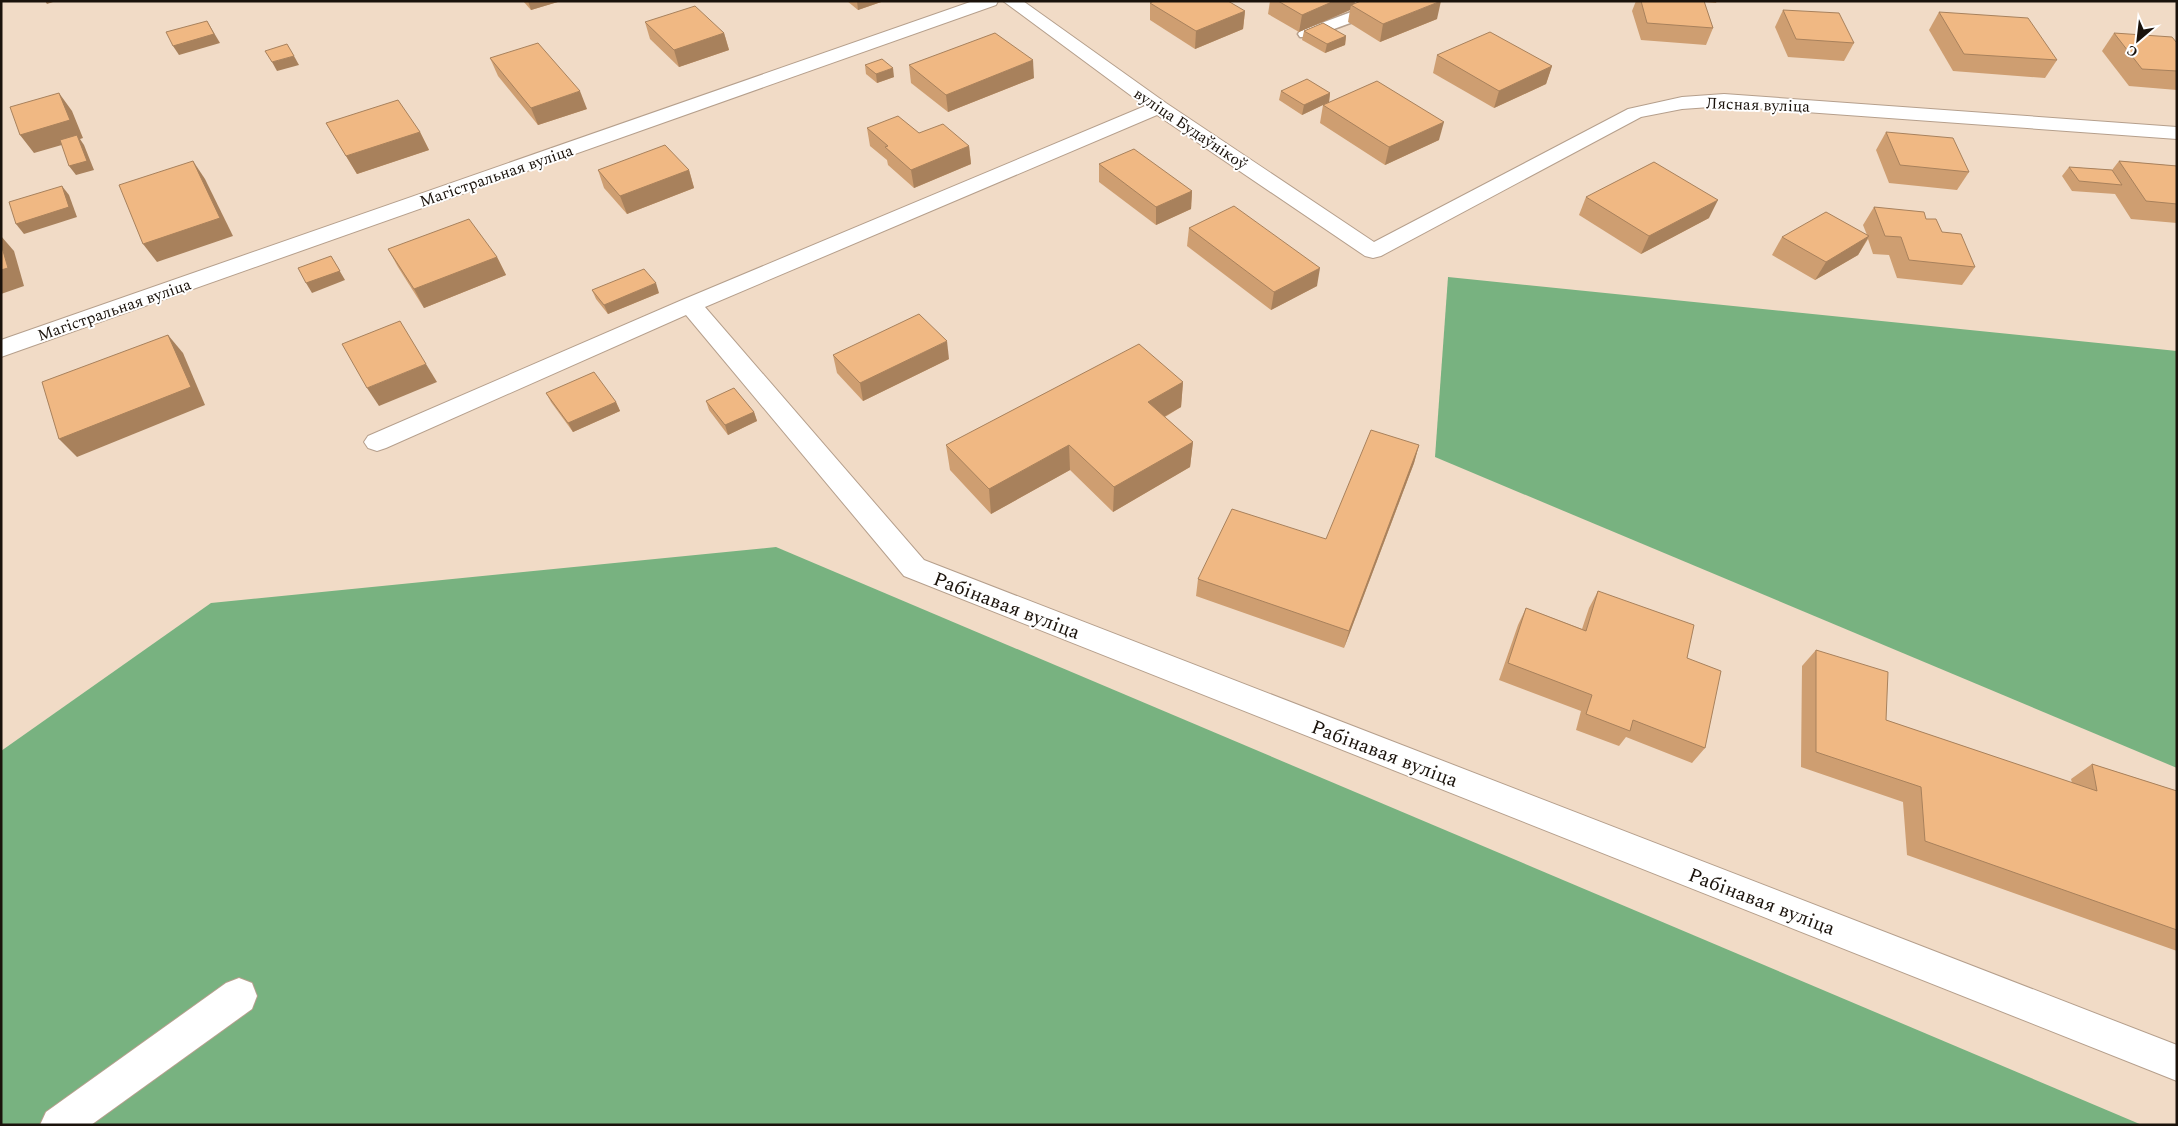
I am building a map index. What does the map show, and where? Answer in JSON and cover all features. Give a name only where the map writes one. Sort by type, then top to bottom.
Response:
[{"type":"street","name":"Магістральная вуліца","points":[[1,349],[990,1]]},
{"type":"street","name":"вуліца Будаўнікоў","points":[[1011,1],[1159,107],[1373,251]]},
{"type":"street","name":"Лясная вуліца","points":[[1373,251],[1635,113],[1682,103],[1724,100],[2177,133]]},
{"type":"street","points":[[377,442],[690,305],[1159,107]]},
{"type":"street","name":"Рабінавая вуліца","points":[[690,305],[914,568],[2177,1063]]},
{"type":"street","points":[[59,1125],[239,996]]},
{"type":"lane","points":[[1306,34],[1396,1]]},
{"type":"green space","points":[[1448,277],[2177,351],[2177,768],[1435,457]]},
{"type":"green space","points":[[776,547],[2142,1125],[1,1125],[1,751],[211,603]]},
{"type":"building","points":[[1154,1],[1228,1],[1245,11],[1196,31],[1150,3]]},
{"type":"building","points":[[1278,1],[1334,1],[1302,15]]},
{"type":"building","points":[[1361,1],[1441,1],[1383,24],[1351,5]]},
{"type":"building","points":[[1641,1],[1704,1],[1713,28],[1647,23]]},
{"type":"building","points":[[695,6],[724,33],[674,50],[645,22]]},
{"type":"building","points":[[1783,10],[1839,13],[1854,43],[1796,39]]},
{"type":"building","points":[[1939,12],[2028,18],[2057,60],[1964,54]]},
{"type":"building","points":[[207,21],[214,34],[173,46],[166,32]]},
{"type":"building","points":[[1323,23],[1346,36],[1327,44],[1304,31]]},
{"type":"building","points":[[1490,32],[1552,66],[1499,91],[1437,55]]},
{"type":"building","points":[[995,33],[1033,60],[946,95],[909,65]]},
{"type":"building","points":[[2114,33],[2172,37],[2177,43],[2177,71],[2142,69]]},
{"type":"building","points":[[538,43],[580,91],[531,108],[490,58]]},
{"type":"building","points":[[287,44],[294,56],[272,62],[265,51]]},
{"type":"building","points":[[882,59],[893,68],[876,74],[865,65]]},
{"type":"building","points":[[1307,79],[1330,93],[1304,105],[1281,91]]},
{"type":"building","points":[[1377,81],[1444,122],[1389,147],[1323,105]]},
{"type":"building","points":[[59,93],[70,120],[20,135],[10,107]]},
{"type":"building","points":[[398,100],[420,132],[346,156],[326,123]]},
{"type":"building","points":[[898,116],[919,133],[943,124],[969,146],[911,170],[867,128]]},
{"type":"building","points":[[1886,132],[1953,138],[1969,172],[1900,165]]},
{"type":"building","points":[[77,135],[87,161],[69,166],[60,140]]},
{"type":"building","points":[[665,145],[689,170],[620,196],[598,170]]},
{"type":"building","points":[[1134,149],[1192,191],[1156,207],[1099,164]]},
{"type":"building","points":[[193,161],[220,218],[143,244],[119,185]]},
{"type":"building","points":[[2119,161],[2177,166],[2177,204],[2146,201]]},
{"type":"building","points":[[1654,162],[1718,200],[1649,236],[1586,197]]},
{"type":"building","points":[[2069,167],[2112,170],[2122,185],[2079,181]]},
{"type":"building","points":[[62,186],[69,207],[16,224],[9,202]]},
{"type":"building","points":[[1234,206],[1320,268],[1274,292],[1189,228]]},
{"type":"building","points":[[1874,207],[1924,212],[1926,219],[1936,219],[1942,232],[1961,234],[1975,267],[1909,260],[1901,237],[1885,236]]},
{"type":"building","points":[[1826,212],[1869,236],[1826,262],[1782,237]]},
{"type":"building","points":[[469,219],[497,257],[414,289],[388,249]]},
{"type":"building","points":[[1,244],[8,268],[1,270]]},
{"type":"building","points":[[331,256],[340,271],[306,283],[298,268]]},
{"type":"building","points":[[644,269],[656,283],[604,305],[592,290]]},
{"type":"building","points":[[919,314],[947,341],[860,383],[833,355]]},
{"type":"building","points":[[400,321],[426,364],[367,388],[342,344]]},
{"type":"building","points":[[168,335],[191,387],[59,439],[42,382]]},
{"type":"building","points":[[1139,344],[1183,382],[1148,402],[1193,442],[1114,487],[1069,445],[989,489],[946,445]]},
{"type":"building","points":[[594,372],[616,402],[568,423],[546,393]]},
{"type":"building","points":[[734,388],[754,412],[725,425],[706,401]]},
{"type":"building","points":[[1371,430],[1419,445],[1349,631],[1198,579],[1232,509],[1326,539]]},
{"type":"building","points":[[1598,591],[1694,625],[1687,658],[1721,671],[1705,748],[1633,720],[1630,731],[1586,714],[1592,695],[1508,663],[1526,608],[1586,631]]},
{"type":"building","points":[[1816,650],[1888,672],[1886,720],[2097,791],[2092,764],[2177,791],[2177,930],[1925,841],[1921,787],[1816,752]]}]
